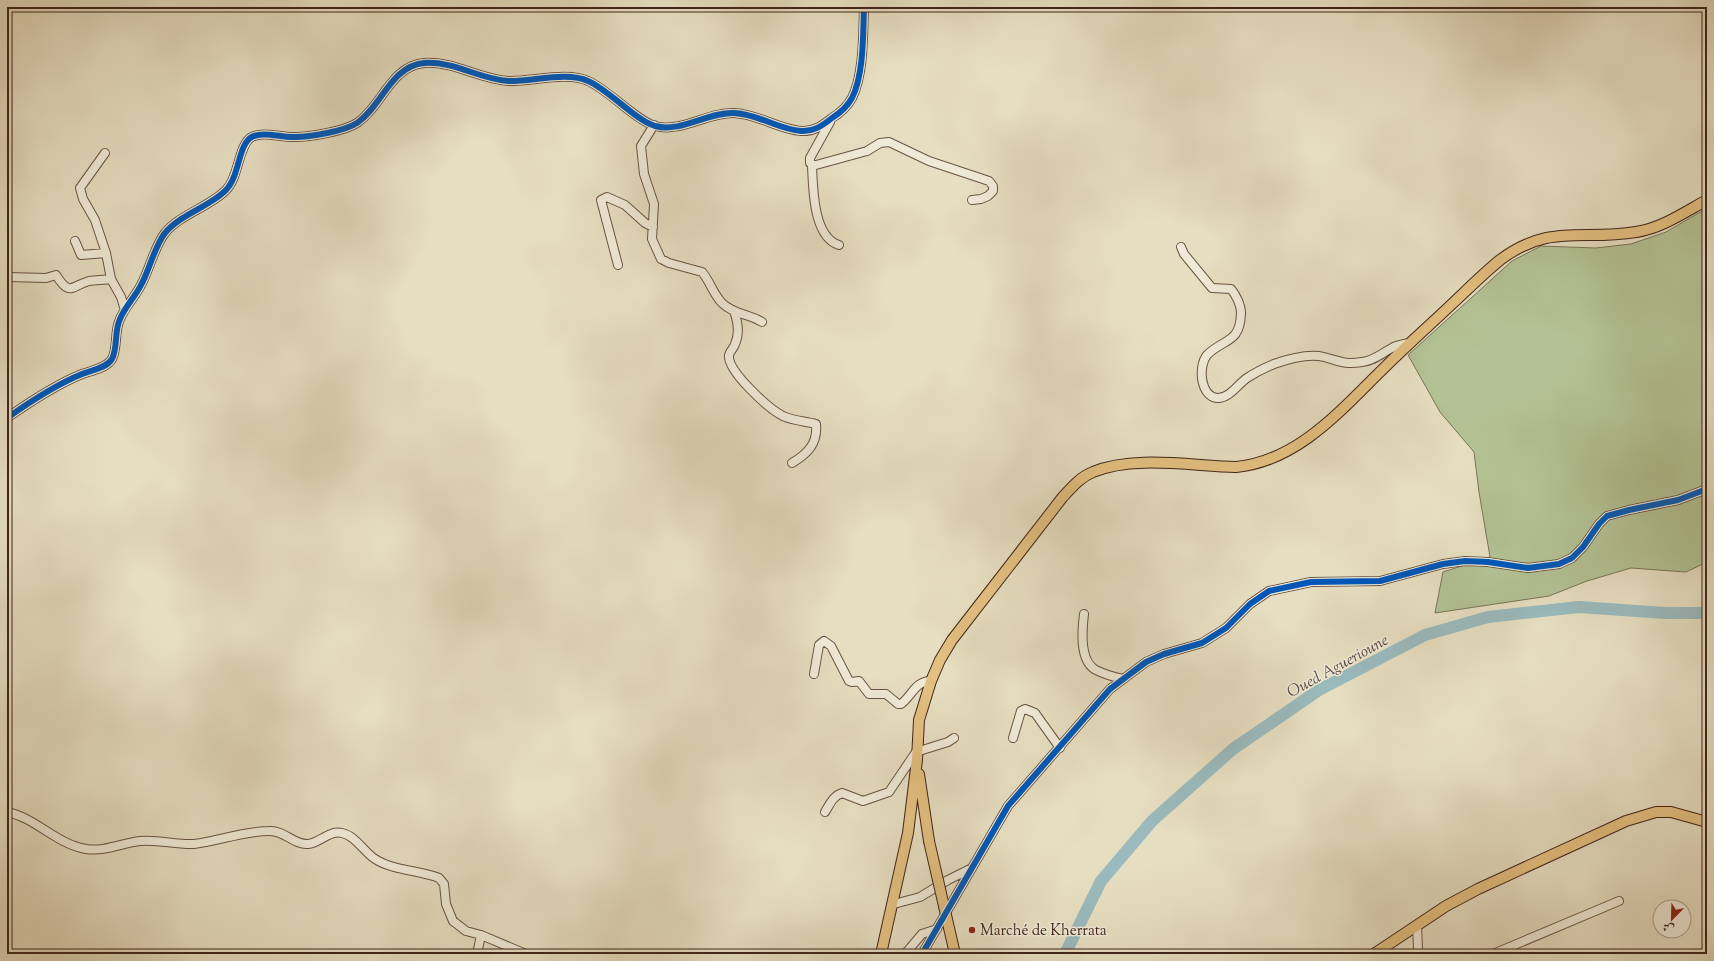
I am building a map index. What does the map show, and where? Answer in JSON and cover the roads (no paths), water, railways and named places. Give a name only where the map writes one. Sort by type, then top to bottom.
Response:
[{"type":"main road","points":[[881,954],[894,904],[908,833],[919,720],[931,681],[940,660],[957,634],[1062,498],[1083,478],[1101,469],[1124,464],[1236,467],[1253,465],[1266,461],[1305,440],[1321,428],[1409,343],[1499,261],[1522,245],[1557,236],[1616,235],[1638,232],[1672,220],[1707,200]]},
{"type":"main road","points":[[916,756],[929,841],[955,954]]},
{"type":"main road","points":[[1374,954],[1446,906],[1478,889],[1644,815],[1656,812],[1671,812],[1707,822]]},
{"type":"street","points":[[7,418],[37,397],[66,381],[106,365],[112,360],[118,322],[141,285],[164,233],[226,190],[234,179],[247,141],[257,134],[296,137],[354,125],[364,117],[397,76],[404,70],[414,65],[438,63],[461,68],[489,77],[510,81],[541,78],[586,80],[654,125],[668,127],[712,115],[733,112],[755,116],[800,131],[813,130],[831,119],[851,101],[856,89],[860,65],[864,7]]},
{"type":"street","points":[[831,119],[810,158],[810,162],[812,165],[815,206],[826,237],[831,242],[839,245]]},
{"type":"street","points":[[654,125],[641,146],[644,174],[654,204],[652,239],[661,259],[669,263],[702,272],[722,304],[734,311],[753,316],[762,322]]},
{"type":"street","points":[[812,165],[867,150],[880,143],[889,142],[942,165],[989,181],[993,186],[993,191],[988,196],[972,200]]},
{"type":"street","points":[[105,153],[80,188],[83,199],[95,220],[106,253],[111,279],[121,297],[125,310]]},
{"type":"street","points":[[618,265],[601,200],[607,197],[625,205],[645,223],[653,226]]},
{"type":"street","points":[[75,241],[82,255],[106,253]]},
{"type":"street","points":[[1181,247],[1184,254],[1212,288],[1230,289],[1236,294],[1241,310],[1240,326],[1236,334],[1208,355],[1203,361],[1201,369],[1204,388],[1210,395],[1218,398],[1226,396],[1261,369],[1287,359],[1323,356],[1344,364],[1364,362],[1376,358],[1393,346],[1409,343]]},
{"type":"street","points":[[7,277],[46,278],[56,275],[62,285],[70,288],[79,287],[88,282],[111,279]]},
{"type":"street","points":[[734,311],[737,320],[738,334],[735,346],[729,353],[730,362],[735,370],[769,407],[792,419],[816,424],[817,433],[813,444],[806,454],[792,463]]},
{"type":"street","points":[[922,954],[1008,806],[1110,689],[1146,662],[1164,654],[1202,643],[1226,628],[1250,604],[1269,591],[1311,582],[1380,581],[1444,564],[1465,561],[1488,562],[1528,568],[1560,564],[1572,558],[1583,547],[1599,524],[1607,516],[1678,500],[1707,489]]},
{"type":"street","points":[[1084,614],[1084,648],[1086,660],[1094,669],[1123,679]]},
{"type":"street","points":[[814,674],[820,645],[824,641],[831,646],[850,680],[852,682],[859,681],[869,694],[886,694],[898,704],[901,704],[920,683],[924,681],[931,681]]},
{"type":"street","points":[[1013,738],[1021,712],[1025,709],[1035,713],[1060,748]]},
{"type":"street","points":[[825,812],[836,796],[842,793],[863,801],[889,792],[916,756],[954,738]]},
{"type":"street","points":[[7,812],[21,815],[56,838],[86,849],[110,848],[139,841],[194,844],[244,834],[270,831],[282,832],[301,844],[310,844],[332,833],[343,833],[354,840],[375,859],[386,864],[439,878],[444,884],[446,904],[453,921],[466,931],[482,935],[526,954]]},
{"type":"street","points":[[894,904],[920,897],[972,868]]},
{"type":"street","points":[[1494,954],[1619,902]]},
{"type":"street","points":[[1416,954],[1418,949],[1417,925]]},
{"type":"street","points":[[905,954],[922,934],[937,928]]},
{"type":"street","points":[[477,954],[482,935]]},
{"type":"waterway","name":"Oued Aguerioune","points":[[1065,954],[1101,881],[1152,821],[1233,749],[1319,690],[1425,635],[1488,617],[1579,607],[1665,613],[1707,613]]},
{"type":"place","name":"Marché de Kherrata","points":[[972,930]]}]
